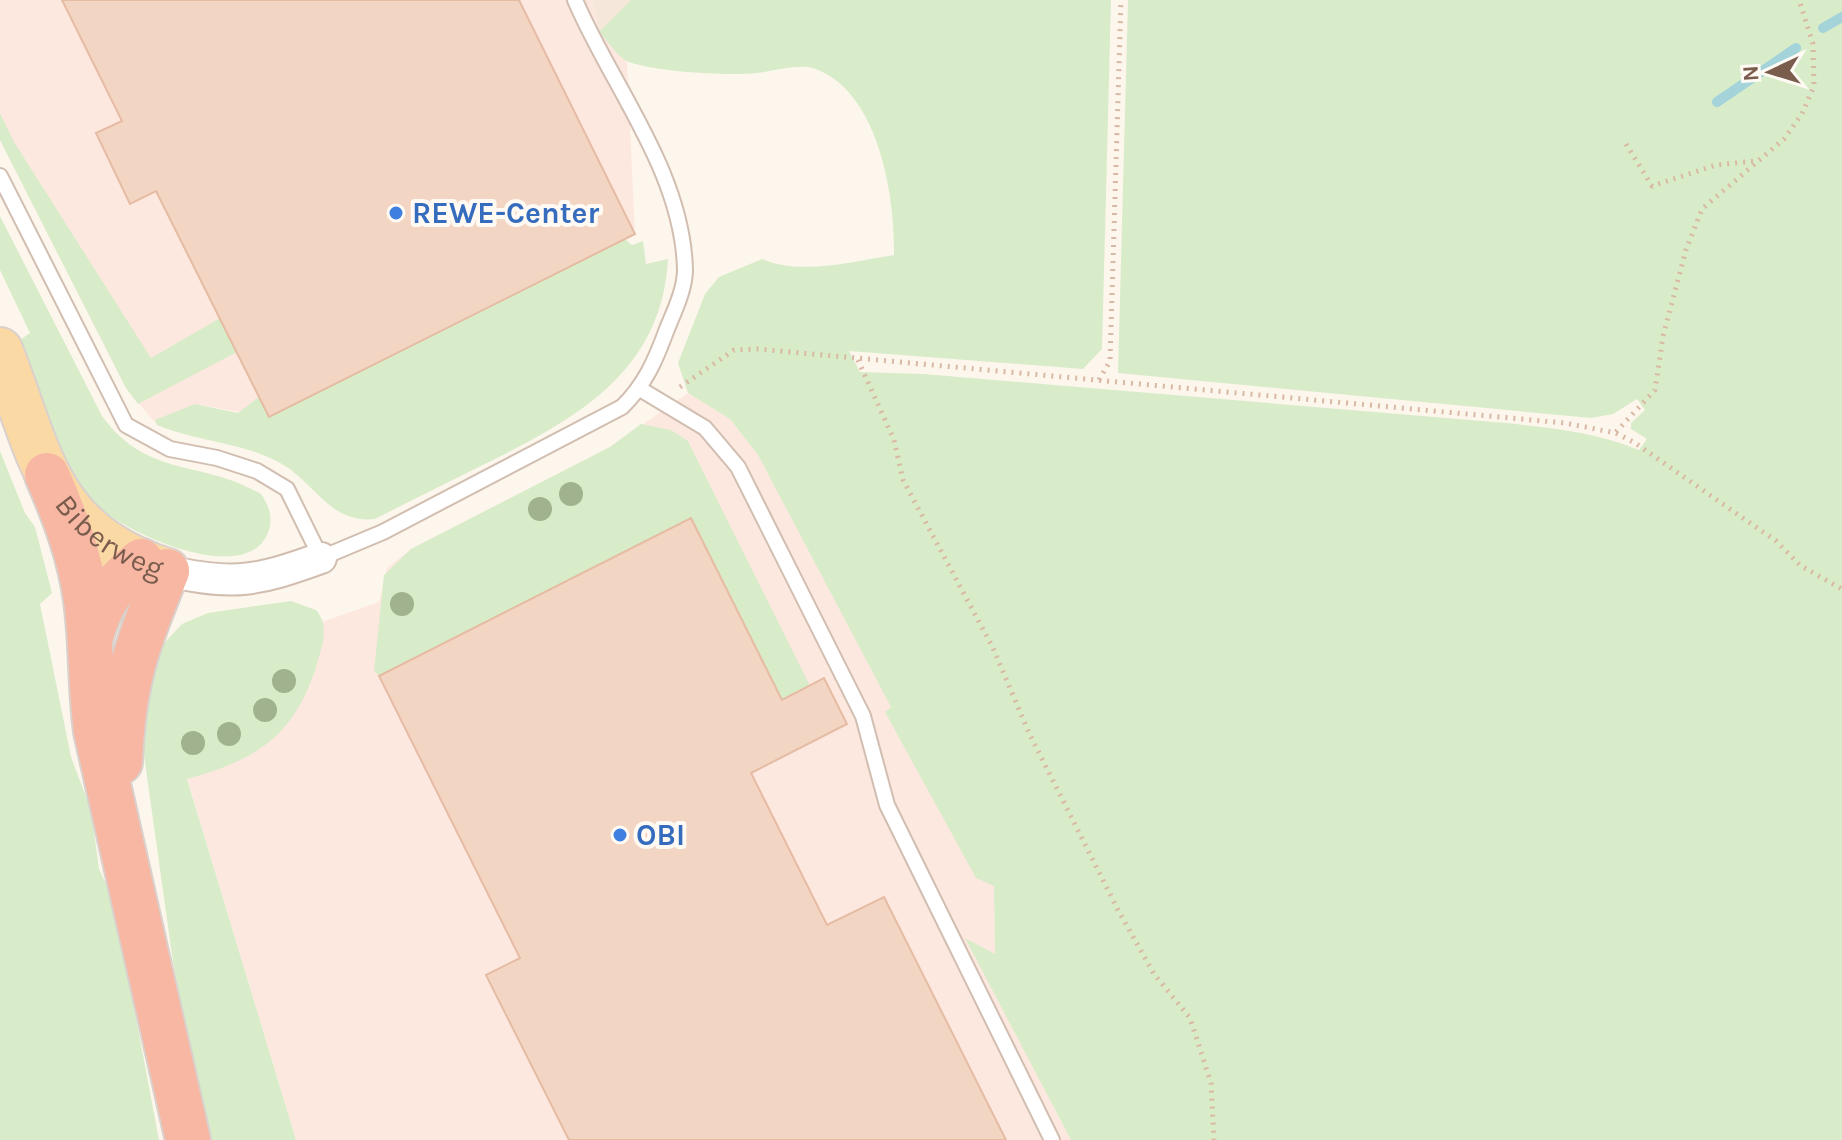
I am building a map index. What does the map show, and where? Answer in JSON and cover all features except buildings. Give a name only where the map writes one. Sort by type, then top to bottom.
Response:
[{"type":"highway","points":[[47,475],[65,515],[78,558],[86,601],[96,731],[124,844],[188,1140]]},
{"type":"highway","points":[[88,646],[103,600],[116,582],[154,566]]},
{"type":"highway","points":[[124,844],[119,776],[125,685],[154,566]]},
{"type":"main road","name":"Biberweg","points":[[0,350],[47,475],[85,527],[112,546],[154,566]]},
{"type":"street","name":"Biberweg","points":[[154,566],[202,578],[245,581],[321,558]]},
{"type":"lane","points":[[0,176],[126,425],[170,449],[217,458],[257,471],[287,489],[321,558],[383,532],[622,407],[640,389],[660,349],[685,273],[679,228],[662,174],[575,0]]},
{"type":"lane","points":[[640,389],[705,428],[738,467],[863,716],[887,805],[1052,1140]]},
{"type":"path","points":[[1099,380],[1110,361],[1121,0]]},
{"type":"path","points":[[1616,433],[1655,390],[1663,336],[1686,250],[1702,209],[1793,127],[1814,86],[1813,44],[1799,0]]},
{"type":"path","points":[[1626,144],[1652,186],[1716,165],[1757,161]]},
{"type":"path","points":[[662,403],[706,367],[734,350],[758,349],[1565,423],[1616,433],[1695,482],[1776,541],[1801,566],[1842,589]]},
{"type":"path","points":[[858,360],[894,440],[903,480],[993,648],[1029,733],[1118,910],[1154,974],[1190,1018],[1211,1083],[1214,1140]]},
{"type":"shaded area","name":"REWE-Center","points":[[0,0],[592,0],[599,32],[627,62],[635,234],[269,417],[195,404],[155,421],[157,425],[126,388],[0,140]]},
{"type":"shaded area","points":[[592,0],[631,0],[599,32]]},
{"type":"shaded area","points":[[688,393],[730,419],[758,454],[892,707],[886,711],[994,886],[995,955],[966,939],[1071,1140],[296,1140],[187,778],[273,639],[379,602],[387,568],[411,549],[610,447]]},
{"type":"green space","points":[[631,0],[1111,0],[1102,349],[1083,369],[849,351],[860,372],[924,374],[1506,423],[1590,435],[1639,450],[1647,439],[1631,429],[1631,423],[1645,410],[1637,399],[1613,414],[1591,418],[1118,373],[1128,0],[1842,0],[1842,1140],[1071,1140],[965,938],[995,954],[994,886],[976,878],[885,712],[891,707],[758,455],[730,419],[688,393],[678,363],[705,294],[719,277],[762,259],[777,264],[810,267],[894,255],[891,204],[879,148],[854,98],[835,80],[813,68],[793,67],[745,74],[711,73],[674,71],[625,60],[599,32]]},
{"type":"green space","points":[[0,113],[14,142],[151,358],[220,318],[237,352],[138,404],[126,388],[0,140]]},
{"type":"green space","points":[[0,216],[102,416],[138,450],[176,466],[239,483],[261,494],[271,519],[267,535],[254,550],[234,556],[209,555],[154,539],[108,514],[79,485],[57,446],[20,340],[30,333],[0,270]]},
{"type":"green space","points":[[625,239],[632,245],[643,241],[646,264],[668,259],[662,298],[650,331],[633,360],[584,407],[555,426],[375,519],[359,519],[334,509],[294,472],[267,457],[236,446],[172,431],[157,425],[155,420],[195,404],[238,413],[259,397]]},
{"type":"green space","points":[[641,424],[671,430],[688,441],[810,686],[782,700],[691,518],[379,676],[374,671],[384,575],[411,549],[610,447]]},
{"type":"green space","points":[[0,451],[25,513],[35,527],[52,593],[40,604],[71,757],[91,810],[99,869],[114,901],[159,1140],[0,1140]]},
{"type":"green space","points":[[291,601],[316,610],[324,627],[319,657],[300,705],[287,724],[255,752],[187,779],[296,1140],[209,1140],[173,962],[142,741],[145,703],[158,650],[182,624],[208,613]]},
{"type":"waterway","points":[[1823,28],[1842,17]]},
{"type":"waterway","points":[[1717,102],[1796,48]]},
{"type":"place","name":"REWE-Center","points":[[396,213]]},
{"type":"place","name":"OBI","points":[[620,835]]}]
